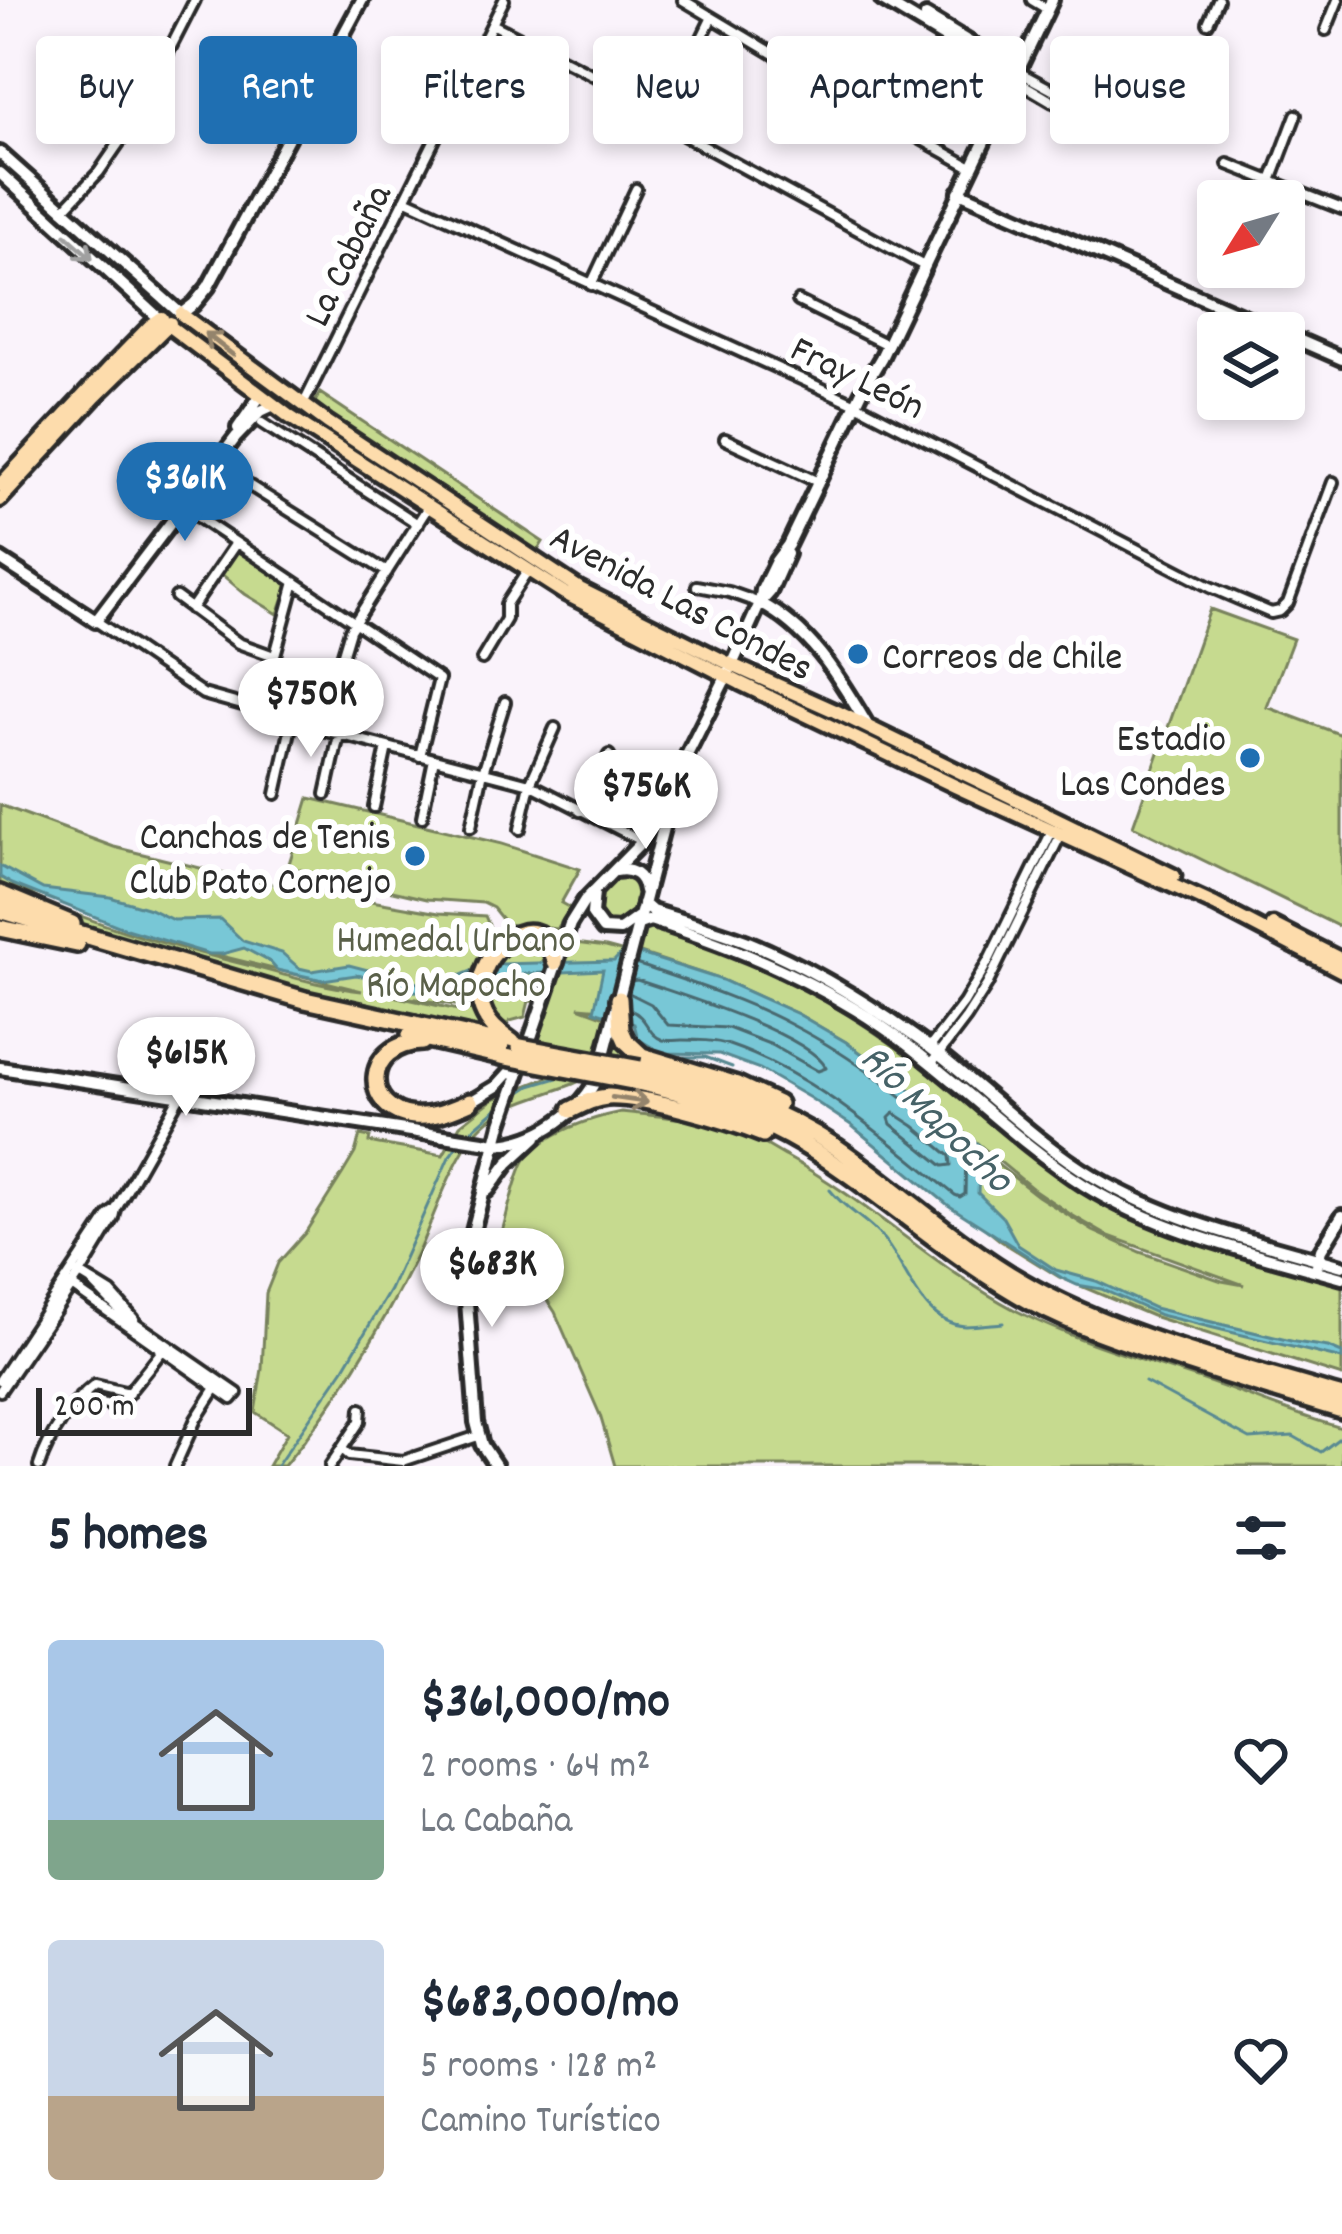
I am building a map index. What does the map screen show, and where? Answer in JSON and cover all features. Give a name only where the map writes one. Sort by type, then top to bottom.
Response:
[{"type":"highway","points":[[0,895],[141,953]]},
{"type":"highway","points":[[0,910],[337,1008],[515,1051],[710,1087],[825,1140],[991,1278],[1059,1316],[1216,1372],[1342,1410]]},
{"type":"highway","points":[[0,924],[441,1043]]},
{"type":"highway","points":[[515,1051],[485,1015],[480,994],[483,970],[500,946],[526,933],[537,933],[549,941],[555,962]]},
{"type":"highway","points":[[619,999],[626,1041],[642,1056],[737,1085],[783,1106],[834,1138],[872,1182]]},
{"type":"highway","points":[[470,1102],[412,1116],[390,1107],[379,1093],[377,1070],[389,1051],[412,1042],[515,1051]]},
{"type":"highway","points":[[572,1110],[592,1100],[614,1097],[725,1120],[872,1182],[1000,1268],[1069,1307],[1342,1397]]},
{"type":"main road","points":[[0,484],[111,366],[163,322],[200,299],[362,0]]},
{"type":"main road","points":[[883,0],[917,11],[954,36]]},
{"type":"main road","points":[[1026,54],[1050,4]]},
{"type":"main road","points":[[403,1129],[437,1121],[501,1082],[539,1010],[577,911],[642,841],[760,603],[770,592],[788,545],[982,144]]},
{"type":"main road","name":"Avenida Las Condes","points":[[0,153],[181,314],[297,401],[580,589],[728,670],[740,683],[1215,905],[1342,971]]},
{"type":"main road","name":"Avenida Las Condes","points":[[0,173],[163,322],[260,395],[564,593],[728,670],[868,728],[1342,960]]},
{"type":"main road","points":[[959,192],[1342,359]]},
{"type":"main road","points":[[142,304],[160,297]]},
{"type":"main road","points":[[0,500],[163,322]]},
{"type":"main road","points":[[236,437],[260,395],[273,391],[297,401]]},
{"type":"main road","points":[[0,560],[96,621],[236,437],[261,411],[274,405]]},
{"type":"main road","points":[[448,519],[460,521],[469,514]]},
{"type":"main road","points":[[760,603],[813,642],[868,728]]},
{"type":"main road","points":[[481,1204],[508,1163],[583,1100],[596,1082],[672,802],[727,689],[740,683]]},
{"type":"main road","points":[[908,763],[927,757]]},
{"type":"main road","points":[[642,841],[652,850],[654,860]]},
{"type":"main road","points":[[595,889],[592,914],[603,929],[625,928],[642,909],[641,878],[621,870],[611,874]]},
{"type":"main road","points":[[642,909],[728,934],[859,1000],[1059,1153],[1118,1191],[1342,1278]]},
{"type":"main road","points":[[496,1466],[478,1436],[466,1288],[470,1243],[518,1074],[515,1051]]},
{"type":"main road","points":[[0,1068],[477,1143],[518,1141],[544,1130]]},
{"type":"main road","points":[[477,1143],[491,1163]]},
{"type":"main road","points":[[1321,1266],[1342,1215]]},
{"type":"main road","points":[[1321,1266],[1342,1266]]},
{"type":"street","points":[[63,210],[99,172],[130,127],[195,0]]},
{"type":"street","name":"La Cabaña","points":[[297,401],[406,199],[505,0]]},
{"type":"street","points":[[683,0],[971,167]]},
{"type":"street","points":[[1032,0],[1050,4]]},
{"type":"street","points":[[1208,23],[1218,0]]},
{"type":"street","points":[[1326,30],[1338,0]]},
{"type":"street","points":[[703,36],[711,19]]},
{"type":"street","points":[[492,24],[593,75]]},
{"type":"street","points":[[1270,180],[1296,115]]},
{"type":"street","points":[[700,144],[924,266]]},
{"type":"street","points":[[1228,164],[1268,180]]},
{"type":"street","points":[[591,285],[636,189]]},
{"type":"street","points":[[1305,195],[1342,209]]},
{"type":"street","name":"Fray León","points":[[406,199],[856,404],[1270,614],[1288,603],[1334,482]]},
{"type":"street","points":[[798,301],[887,345]]},
{"type":"street","points":[[262,423],[418,524]]},
{"type":"street","points":[[725,439],[818,482]]},
{"type":"street","points":[[215,464],[387,572]]},
{"type":"street","points":[[320,730],[354,623],[429,506]]},
{"type":"street","points":[[184,507],[439,679],[421,756]]},
{"type":"street","points":[[191,609],[236,543]]},
{"type":"street","points":[[482,659],[506,619],[506,604],[528,570]]},
{"type":"street","points":[[260,710],[295,582]]},
{"type":"street","points":[[697,586],[760,603]]},
{"type":"street","points":[[176,598],[238,643],[274,656]]},
{"type":"street","points":[[96,621],[202,694],[530,784],[642,841]]},
{"type":"street","points":[[471,827],[505,702]]},
{"type":"street","points":[[276,794],[292,722]]},
{"type":"street","points":[[520,829],[530,784],[556,728]]},
{"type":"street","points":[[326,794],[339,734]]},
{"type":"street","points":[[374,807],[387,747]]},
{"type":"street","points":[[580,811],[609,755]]},
{"type":"street","points":[[422,817],[434,759]]},
{"type":"street","points":[[933,1055],[966,1018],[1057,832]]},
{"type":"street","points":[[933,1055],[957,1012],[994,963]]},
{"type":"street","points":[[957,1012],[966,1018]]},
{"type":"street","points":[[0,1390],[114,1217],[181,1095]]},
{"type":"street","points":[[77,1272],[122,1303],[165,1347]]},
{"type":"street","points":[[69,1284],[218,1385],[175,1466]]},
{"type":"street","points":[[0,1380],[69,1284]]},
{"type":"street","points":[[79,1397],[117,1407],[165,1347]]},
{"type":"street","points":[[39,1466],[79,1397],[95,1385],[129,1394]]},
{"type":"street","points":[[330,1466],[360,1421],[362,1409]]},
{"type":"street","points":[[342,1449],[349,1455],[404,1464],[478,1436]]},
{"type":"green space","points":[[320,393],[543,542],[537,552],[312,407]]},
{"type":"green space","points":[[237,549],[288,585],[278,614],[220,573]]},
{"type":"green space","name":"Estadio Las Condes","points":[[1210,609],[1293,639],[1267,707],[1342,735],[1342,928],[1133,826]]},
{"type":"green space","name":"Canchas de Tenis Club Pato Cornejo","points":[[309,798],[502,844],[580,869],[561,903],[570,908],[557,929],[506,924],[483,903],[427,899],[288,867]]},
{"type":"green space","name":"Humedal Urbano Río Mapocho","points":[[0,805],[114,847],[241,878],[439,913],[485,916],[492,932],[503,938],[606,947],[639,956],[975,1147],[1093,1231],[1140,1252],[1244,1285],[1106,1235],[1070,1214],[846,1042],[798,1014],[722,980],[637,952],[646,925],[681,936],[783,978],[847,1014],[908,1056],[1031,1156],[1106,1203],[1205,1243],[1342,1283],[1342,1376],[1152,1316],[1059,1277],[1001,1241],[847,1118],[750,1061],[712,1049],[662,1047],[637,1055],[641,1060],[631,1057],[513,1106],[482,1126],[453,1170],[416,1257],[356,1365],[284,1466],[268,1466],[287,1433],[255,1412],[266,1293],[278,1263],[305,1233],[355,1153],[360,1135],[370,1137],[369,1142],[443,1155],[460,1125],[493,1099],[605,1055],[614,1049],[618,1036],[632,1039],[637,1035],[638,1024],[602,1009],[579,1007],[606,1017],[598,1053],[538,1040],[551,1003],[529,1001],[525,1017],[510,1021],[504,1029],[487,1005],[490,1002],[474,1008],[384,994],[477,1010],[480,1032],[189,958],[94,928],[0,890]],"holes":[[[12,885],[197,950],[362,991],[155,941],[65,910]]]},
{"type":"green space","points":[[624,874],[639,885],[636,899],[629,917],[611,927],[599,918],[596,902]]},
{"type":"green space","points":[[621,1112],[701,1122],[752,1137],[817,1174],[1015,1310],[1087,1341],[1342,1428],[1342,1466],[615,1466],[600,1415],[555,1312],[502,1232],[526,1158],[570,1128]]},
{"type":"water","name":"Río Mapocho","points":[[0,866],[43,889],[110,897],[173,920],[220,919],[243,941],[282,953],[299,968],[312,971],[349,965],[425,985],[500,964],[614,961],[625,949],[722,980],[846,1042],[980,1146],[978,1193],[1003,1218],[1018,1245],[1056,1270],[1096,1281],[1154,1308],[1328,1347],[1342,1353],[1342,1359],[1160,1315],[1062,1278],[948,1205],[851,1125],[760,1069],[719,1054],[662,1053],[638,1039],[634,1024],[594,1011],[603,970],[523,974],[453,994],[414,991],[356,975],[323,980],[277,970],[244,948],[209,954],[126,929],[12,884],[0,877]]},
{"type":"waterway","points":[[673,1057],[705,1057],[732,1067]]},
{"type":"waterway","points":[[515,1096],[530,1086],[567,1075]]},
{"type":"waterway","points":[[464,1137],[502,1104]]},
{"type":"waterway","points":[[277,1466],[343,1370],[390,1290],[458,1145]]},
{"type":"waterway","points":[[830,1190],[879,1234],[936,1314],[965,1326],[1003,1323]]},
{"type":"waterway","points":[[1145,1382],[1250,1439],[1293,1436],[1321,1452],[1342,1436]]},
{"type":"place","name":"Correos de Chile","points":[[858,654]]},
{"type":"place","name":"Estadio Las Condes","points":[[1250,758]]},
{"type":"place","name":"Canchas de Tenis Club Pato Cornejo","points":[[415,856]]}]
